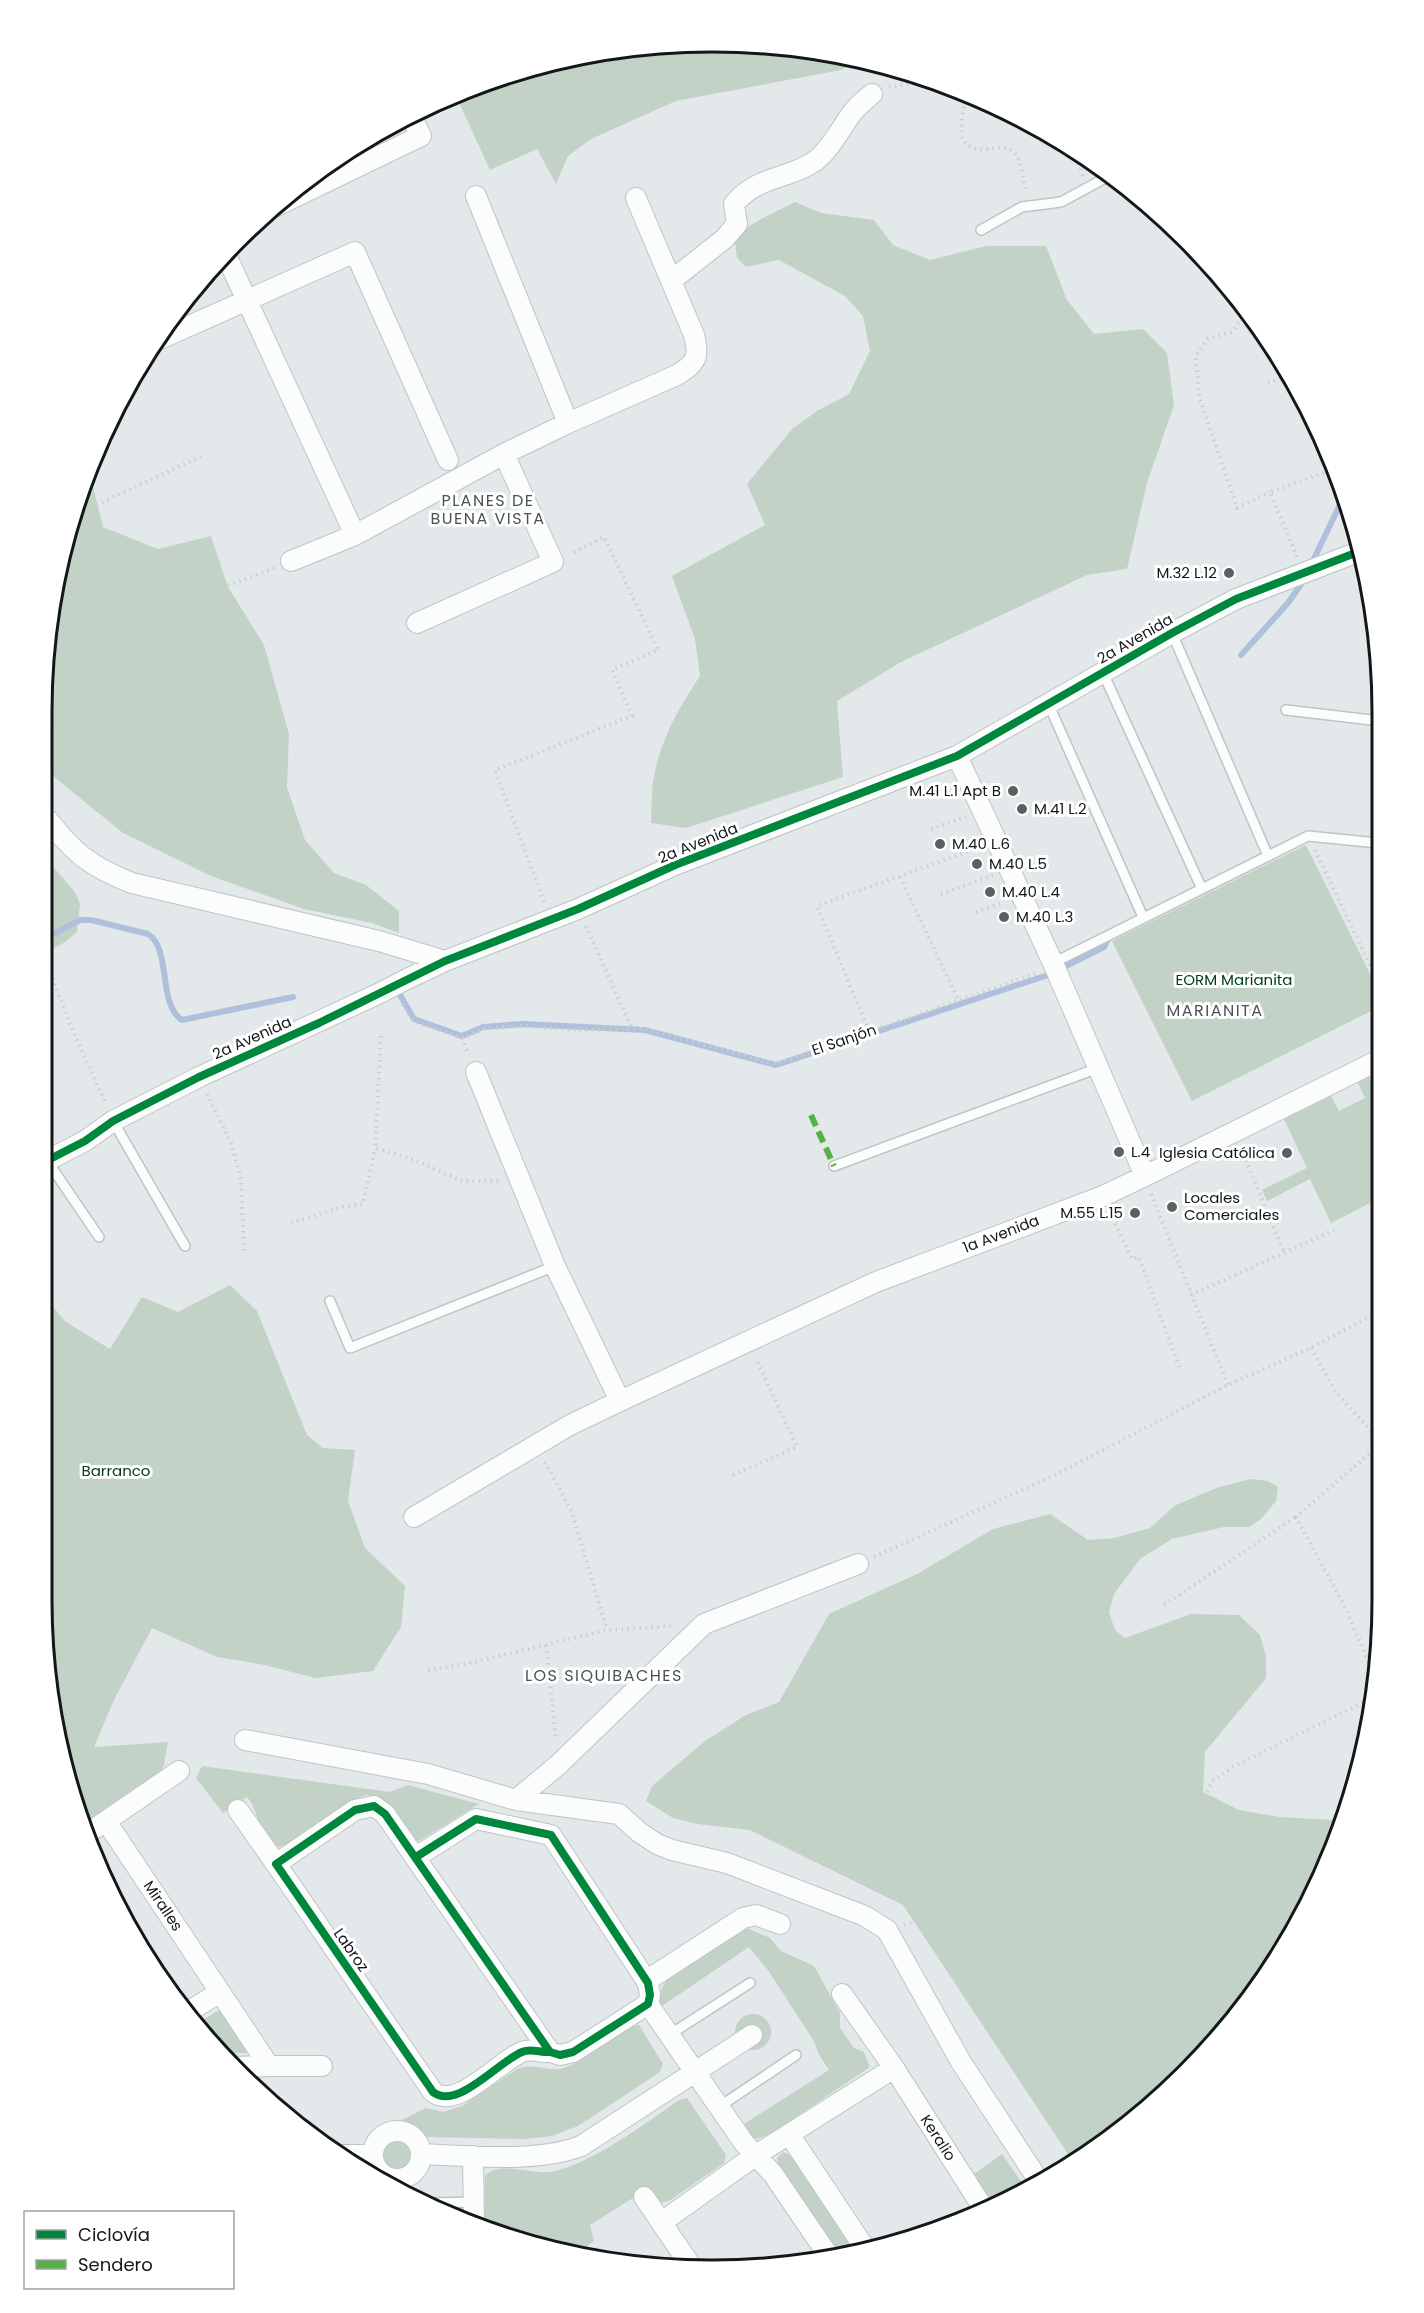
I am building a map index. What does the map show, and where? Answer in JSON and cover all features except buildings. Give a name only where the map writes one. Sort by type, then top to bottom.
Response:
[{"type":"street","points":[[672,280],[724,239],[736,224],[734,204],[744,192],[762,182],[815,161],[840,132],[853,111],[872,94]]},
{"type":"street","points":[[310,189],[421,136],[415,124]]},
{"type":"street","points":[[476,196],[568,423]]},
{"type":"street","points":[[291,561],[355,535],[504,454],[687,369],[696,359],[698,349],[694,335],[636,198]]},
{"type":"street","points":[[173,333],[355,252],[448,460]]},
{"type":"street","points":[[230,263],[355,535]]},
{"type":"street","points":[[417,622],[553,562],[504,454]]},
{"type":"street","name":"2a Avenida","points":[[52,1159],[85,1141],[113,1121],[198,1077],[390,996],[407,979],[446,961],[578,909],[675,865],[957,756],[1172,633],[1236,600],[1352,554]]},
{"type":"street","points":[[957,756],[998,840],[1051,966],[1062,986],[1145,1176]]},
{"type":"street","points":[[52,825],[83,860],[104,872],[132,883],[379,941],[446,961]]},
{"type":"street","name":"1a Avenida","points":[[414,1517],[570,1425],[620,1401],[876,1282],[1103,1196],[1372,1063]]},
{"type":"street","points":[[476,1072],[555,1266],[620,1401]]},
{"type":"street","points":[[516,1800],[558,1765],[704,1624],[858,1564]]},
{"type":"street","points":[[245,1740],[428,1774],[516,1800],[619,1814],[657,1844],[672,1850],[727,1863],[865,1916],[887,1930],[961,2062],[1035,2176]]},
{"type":"street","points":[[94,1829],[178,1771]]},
{"type":"street","points":[[276,1864],[355,1810],[369,1806],[379,1808],[416,1857],[550,2052]]},
{"type":"street","name":"Labroz","points":[[238,1810],[426,2082],[438,2096],[455,2096],[524,2051],[550,2052],[561,2055],[573,2052],[648,2004]]},
{"type":"street","points":[[416,1857],[476,1819],[551,1835],[646,1981],[650,1988],[648,2004],[744,2143],[773,2174],[825,2251]]},
{"type":"street","name":"Miralles","points":[[106,1821],[269,2066]]},
{"type":"street","points":[[646,1981],[743,1918],[756,1915],[780,1924]]},
{"type":"street","points":[[194,2008],[220,1992]]},
{"type":"street","name":"Keralio","points":[[842,1994],[894,2068],[980,2203]]},
{"type":"street","points":[[421,2154],[550,2155],[573,2150],[752,2036]]},
{"type":"street","points":[[246,2067],[322,2066]]},
{"type":"street","points":[[662,2222],[789,2134],[894,2068]]},
{"type":"street","points":[[377,2169],[373,2155],[377,2140],[382,2135],[396,2130],[404,2131],[416,2140],[421,2154],[417,2169],[411,2174],[395,2179]]},
{"type":"street","points":[[789,2134],[861,2243]]},
{"type":"street","points":[[355,2155],[373,2155]]},
{"type":"street","points":[[473,2156],[474,2216]]},
{"type":"street","points":[[644,2197],[687,2259]]},
{"type":"lane","points":[[981,230],[1016,210],[1061,202],[1101,180]]},
{"type":"lane","points":[[1172,633],[1268,856]]},
{"type":"lane","points":[[1103,673],[1202,889]]},
{"type":"lane","points":[[1048,703],[1143,917]]},
{"type":"lane","points":[[1286,710],[1372,720]]},
{"type":"lane","points":[[1051,966],[1143,917],[1308,836],[1372,842]]},
{"type":"lane","points":[[834,1166],[1098,1068]]},
{"type":"lane","points":[[113,1121],[185,1246]]},
{"type":"lane","points":[[52,1167],[99,1237]]},
{"type":"lane","points":[[330,1301],[350,1348],[555,1266]]},
{"type":"lane","points":[[669,2035],[750,1983]]},
{"type":"lane","points":[[719,2107],[796,2055]]},
{"type":"lane","points":[[444,2203],[474,2202]]},
{"type":"path","points":[[872,94],[888,87],[912,83]]},
{"type":"path","points":[[964,103],[960,124],[962,138],[969,146],[984,149],[1002,147],[1012,151],[1018,159],[1029,206]]},
{"type":"path","points":[[1078,164],[1087,188]]},
{"type":"path","points":[[1241,319],[1232,332],[1207,339],[1196,356],[1199,396],[1237,508],[1270,492],[1326,472]]},
{"type":"path","points":[[1268,383],[1281,379]]},
{"type":"path","points":[[85,508],[96,505],[202,456]]},
{"type":"path","points":[[1270,492],[1304,572]]},
{"type":"path","points":[[550,920],[495,770],[632,716],[612,670],[658,650],[604,537],[553,562]]},
{"type":"path","points":[[56,650],[239,583],[291,561]]},
{"type":"path","points":[[931,829],[983,810]]},
{"type":"path","points":[[1308,836],[1372,969]]},
{"type":"path","points":[[869,1031],[818,906],[998,840]]},
{"type":"path","points":[[941,894],[1010,869]]},
{"type":"path","points":[[900,877],[959,1001]]},
{"type":"path","points":[[976,912],[1022,896]]},
{"type":"path","points":[[578,909],[633,1030]]},
{"type":"path","points":[[52,977],[113,1121]]},
{"type":"path","points":[[291,1223],[342,1207],[363,1204],[375,1148],[381,1036]]},
{"type":"path","points":[[198,1077],[231,1143],[241,1179],[244,1254]]},
{"type":"path","points":[[1234,1132],[1284,1252]]},
{"type":"path","points":[[375,1148],[415,1160],[462,1181],[519,1182]]},
{"type":"path","points":[[1145,1176],[1228,1384]]},
{"type":"path","points":[[1103,1196],[1132,1260],[1139,1257],[1180,1369]]},
{"type":"path","points":[[1191,1295],[1334,1230]]},
{"type":"path","points":[[858,1564],[1055,1475],[1228,1384],[1311,1348],[1372,1315]]},
{"type":"path","points":[[733,1475],[797,1447],[748,1342]]},
{"type":"path","points":[[1311,1348],[1336,1392],[1372,1432]]},
{"type":"path","points":[[536,1445],[571,1510],[607,1630]]},
{"type":"path","points":[[1164,1605],[1296,1517],[1372,1451]]},
{"type":"path","points":[[1296,1517],[1346,1609],[1368,1661]]},
{"type":"path","points":[[428,1671],[607,1630],[704,1624]]},
{"type":"path","points":[[546,1645],[558,1765]]},
{"type":"path","points":[[887,1930],[922,1920],[956,1918],[976,1912],[1000,1895],[1046,1872],[1077,1861],[1153,1842],[1179,1830],[1194,1813],[1213,1781],[1233,1767],[1363,1703]]},
{"type":"path","points":[[304,1825],[304,1800],[311,1796],[317,1798],[320,1805],[329,1809],[335,1807],[339,1798],[334,1789],[327,1788],[320,1791],[317,1798]]},
{"type":"path","points":[[279,1817],[288,1821],[293,1830],[287,1836],[277,1839],[271,1835],[269,1827],[272,1821],[279,1817]]},
{"type":"path","points":[[550,2091],[550,2116],[530,2117],[529,2092],[550,2091]]},
{"type":"path","points":[[613,2164],[621,2177],[605,2187],[603,2182],[598,2174],[613,2164]]},
{"type":"path","points":[[579,2171],[585,2174],[587,2183],[578,2191],[570,2186],[567,2180],[573,2172],[579,2171]]},
{"type":"path","points":[[587,2183],[603,2182]]},
{"type":"green space","points":[[712,52],[798,58],[847,66],[841,70],[676,101],[591,139],[568,156],[556,184],[537,149],[490,170],[459,103],[500,87],[541,75],[626,58]]},
{"type":"green space","points":[[795,202],[821,213],[874,220],[893,245],[930,260],[986,246],[1046,246],[1067,300],[1094,334],[1143,329],[1167,353],[1174,405],[1147,483],[1127,569],[1087,575],[901,662],[837,701],[843,777],[686,828],[651,823],[653,782],[661,749],[678,712],[700,676],[695,639],[672,576],[765,525],[747,484],[792,429],[817,411],[849,394],[870,351],[863,316],[845,296],[779,260],[746,267],[737,258],[734,235]]},
{"type":"green space","points":[[93,486],[103,527],[158,549],[211,536],[228,587],[264,645],[289,734],[287,787],[305,840],[334,873],[366,885],[399,911],[399,933],[372,923],[304,909],[211,876],[123,833],[52,775],[52,712],[58,626],[75,541]]},
{"type":"green space","name":"EORM Marianita","points":[[1306,845],[1372,978],[1372,1011],[1192,1101],[1112,941]]},
{"type":"green space","points":[[52,866],[75,892],[80,904],[77,932],[52,950]]},
{"type":"green space","points":[[1367,1072],[1372,1084],[1372,1202],[1331,1223],[1310,1179],[1267,1201],[1262,1190],[1307,1168],[1282,1115],[1329,1092],[1339,1111],[1365,1098],[1356,1078]]},
{"type":"green space","name":"Barranco","points":[[230,1285],[257,1311],[307,1435],[323,1448],[355,1450],[348,1501],[365,1548],[405,1586],[401,1627],[373,1671],[315,1678],[265,1665],[217,1657],[152,1628],[114,1700],[94,1747],[168,1742],[163,1769],[89,1819],[65,1730],[54,1644],[52,1306],[66,1322],[110,1349],[142,1297],[178,1312]]},
{"type":"green space","points":[[1250,1479],[1268,1481],[1278,1487],[1276,1501],[1261,1519],[1249,1527],[1224,1527],[1172,1539],[1140,1559],[1114,1594],[1109,1612],[1115,1630],[1125,1638],[1191,1614],[1239,1615],[1260,1635],[1266,1656],[1266,1678],[1205,1752],[1203,1792],[1239,1810],[1280,1817],[1332,1820],[1338,1811],[1303,1893],[1283,1931],[1235,2002],[1208,2036],[1147,2097],[1069,2155],[903,1905],[750,1830],[697,1824],[673,1818],[646,1801],[652,1786],[705,1741],[746,1715],[779,1702],[829,1614],[917,1574],[993,1529],[1050,1514],[1088,1540],[1114,1538],[1150,1528],[1174,1506],[1216,1488]]},
{"type":"green space","points":[[202,1766],[390,1792],[408,1785],[479,1804],[419,1841],[415,1840],[385,1801],[367,1795],[353,1800],[288,1844],[279,1847],[266,1837],[247,1797],[223,1813],[196,1778]]},
{"type":"green space","points":[[747,1928],[770,1938],[781,1951],[814,1966],[840,2013],[840,2028],[854,2048],[864,2052],[870,2067],[781,2127],[758,2138],[748,2137],[736,2129],[829,2070],[818,2053],[815,2043],[768,1970],[749,1947],[659,2008],[660,1992],[668,1978]]},
{"type":"green space","points":[[221,2009],[250,2053],[232,2053],[203,2020]]},
{"type":"green space","points":[[753,2014],[766,2019],[771,2032],[766,2045],[753,2050],[740,2045],[735,2032],[740,2019]]},
{"type":"green space","points":[[639,2025],[663,2064],[660,2072],[578,2126],[552,2136],[526,2139],[426,2137],[406,2125],[396,2123],[426,2108],[443,2112],[462,2106],[519,2068],[530,2066],[561,2069],[568,2067],[631,2026]]},
{"type":"green space","points":[[687,2098],[726,2155],[724,2163],[669,2201],[659,2203],[649,2188],[590,2225],[594,2241],[584,2248],[541,2238],[485,2220],[485,2176],[491,2171],[507,2168],[551,2172],[567,2168],[600,2152],[679,2100]]},
{"type":"green space","points":[[397,2136],[410,2141],[415,2154],[410,2167],[397,2172],[384,2167],[379,2154],[384,2141]]},
{"type":"green space","points":[[783,2152],[790,2155],[851,2246],[833,2249],[778,2166],[777,2158]]},
{"type":"green space","points":[[1002,2154],[1022,2183],[978,2203],[964,2181]]},
{"type":"waterway","points":[[1311,565],[1339,507]]},
{"type":"waterway","points":[[1241,655],[1288,603],[1304,580]]},
{"type":"waterway","points":[[52,935],[80,920],[91,920],[148,934],[155,941],[160,952],[170,1002],[174,1012],[182,1020],[293,997]]},
{"type":"waterway","points":[[396,988],[414,1019],[462,1036],[483,1027],[523,1024],[645,1030],[776,1065],[1048,975],[1104,947],[1108,939]]},
{"type":"marked path","points":[[811,1115],[834,1166]]},
{"type":"cycle path","points":[[52,1158],[85,1141],[113,1121],[199,1077],[319,1023],[445,961],[578,909],[675,865],[957,756],[1236,599],[1352,554]]},
{"type":"cycle path","points":[[416,1857],[476,1819],[551,1835],[648,1983],[650,1995],[648,2004],[573,2052],[560,2055],[550,2052],[385,1814],[374,1806],[355,1810],[276,1864],[433,2092],[443,2096],[454,2095],[466,2090],[522,2052],[529,2050],[550,2052]]},
{"type":"place","name":"M.32 L.12","points":[[1229,573]]},
{"type":"place","name":"M.41 L.1 Apt B","points":[[1013,791]]},
{"type":"place","name":"M.41 L.2","points":[[1022,809]]},
{"type":"place","name":"M.40 L.6","points":[[940,844]]},
{"type":"place","name":"M.40 L.5","points":[[977,864]]},
{"type":"place","name":"M.40 L.4","points":[[990,892]]},
{"type":"place","name":"M.40 L.3","points":[[1004,917]]},
{"type":"place","name":"L.4","points":[[1119,1152]]},
{"type":"place","name":"Iglesia Católica","points":[[1287,1153]]},
{"type":"place","name":"Locales Comerciales","points":[[1172,1207]]},
{"type":"place","name":"M.55 L.15","points":[[1135,1213]]},
{"type":"district","name":"PLANES DE BUENA VISTA","points":[[488,509]]},
{"type":"district","name":"MARIANITA","points":[[1215,1010]]},
{"type":"district","name":"LOS SIQUIBACHES","points":[[604,1675]]}]
